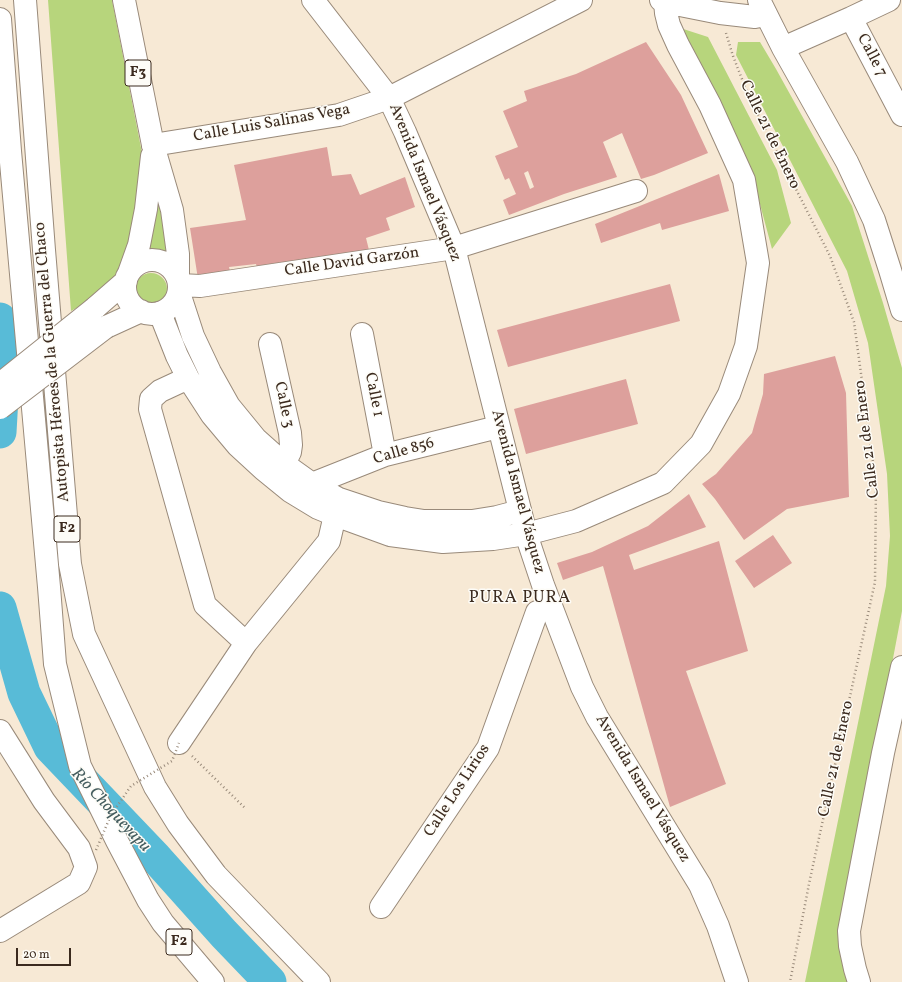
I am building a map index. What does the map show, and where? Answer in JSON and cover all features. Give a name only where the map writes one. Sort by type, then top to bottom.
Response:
[{"type":"main road","name":"Autopista Héroes de la Guerra del Chaco","points":[[25,0],[70,564],[84,634],[155,787],[178,824],[216,875],[319,982]]},
{"type":"main road","name":"F3","points":[[124,0],[153,145],[172,210],[178,254],[179,285]]},
{"type":"main road","name":"Avenida Ismael Vásquez","points":[[313,0],[389,98],[405,132],[454,248],[526,534],[551,607],[582,687],[597,717],[700,885],[718,926],[737,982]]},
{"type":"main road","name":"Calle Luis Salinas Vega","points":[[153,145],[339,115],[389,98],[581,0]]},
{"type":"main road","points":[[783,48],[889,0]]},
{"type":"main road","points":[[150,312],[177,356],[188,378],[212,415],[238,446],[262,469],[290,491],[318,508],[390,535],[443,542],[493,539],[526,534],[576,521],[663,484],[701,444],[730,394],[746,346],[758,263],[744,180],[710,106],[669,26],[663,1],[720,13],[755,17],[762,7],[783,48],[847,162],[874,220],[902,310]]},
{"type":"main road","name":"Calle 7","points":[[851,18],[902,115]]},
{"type":"main road","name":"Autopista Héroes de la Guerra del Chaco","points":[[0,19],[10,151],[49,579],[55,664],[80,766],[117,841],[148,900],[162,923],[213,982]]},
{"type":"main road","name":"F3","points":[[150,312],[133,306],[128,299],[125,290],[127,277],[139,245],[146,209],[153,145]]},
{"type":"main road","name":"Calle David Garzón","points":[[179,285],[200,286],[454,248],[636,191]]},
{"type":"main road","name":"F3","points":[[0,384],[95,308],[127,277],[132,269],[138,264],[152,260],[167,264],[174,271],[179,285]]},
{"type":"main road","points":[[0,408],[106,327],[150,312],[168,310],[176,301],[179,285]]},
{"type":"main road","points":[[179,285],[193,336],[210,372],[229,406],[256,439],[284,464],[312,484],[339,498],[378,512],[424,521],[472,521],[497,518],[520,511]]},
{"type":"main road","name":"Calle 1","points":[[362,334],[385,455]]},
{"type":"main road","name":"Calle 3","points":[[270,344],[290,433],[290,452],[284,464]]},
{"type":"main road","points":[[188,378],[160,391],[151,399],[150,409],[205,605],[246,643]]},
{"type":"main road","name":"Calle 856","points":[[312,484],[385,455],[498,427]]},
{"type":"main road","points":[[184,748],[246,643],[329,541],[336,516]]},
{"type":"main road","name":"Calle Los Lirios","points":[[380,907],[488,748],[537,612],[551,607]]},
{"type":"main road","points":[[860,982],[855,969],[850,946],[849,931],[902,667]]},
{"type":"main road","points":[[0,731],[44,802],[79,848],[86,867],[79,883],[0,931]]},
{"type":"path","name":"Calle 21 de Enero","points":[[720,13],[733,56],[748,97],[830,256],[854,322],[876,484],[875,582],[810,879],[790,982]]},
{"type":"path","points":[[96,850],[111,815],[131,786],[172,761],[184,748],[246,809]]},
{"type":"green space","points":[[48,0],[112,0],[143,158],[141,211],[118,273],[100,295],[71,311]]},
{"type":"green space","points":[[674,26],[708,37],[777,170],[791,223],[772,249],[753,178]]},
{"type":"green space","points":[[738,42],[760,42],[852,206],[902,368],[902,611],[840,938],[853,982],[805,982],[886,586],[890,536],[887,474],[868,343],[847,271],[736,55]]},
{"type":"green space","points":[[158,189],[173,255],[160,249],[142,250]]},
{"type":"green space","points":[[148,273],[154,273],[163,277],[167,289],[163,301],[154,305],[148,305],[139,301],[135,292],[135,286],[139,277]]},
{"type":"building","points":[[646,42],[681,95],[708,153],[641,179],[622,133],[603,142],[617,177],[564,194],[509,215],[503,200],[516,194],[509,178],[505,180],[495,156],[518,147],[503,111],[527,101],[524,91],[576,74]],"holes":[[[528,171],[534,187],[530,189],[524,173]]]},
{"type":"building","points":[[327,147],[332,176],[351,174],[360,195],[405,177],[415,207],[386,218],[390,230],[366,238],[369,250],[258,271],[256,264],[229,267],[231,275],[198,279],[190,228],[246,220],[234,165]]},
{"type":"building","points":[[719,174],[729,211],[662,230],[660,223],[601,243],[595,224]]},
{"type":"building","points":[[670,284],[680,321],[508,367],[497,330]]},
{"type":"building","points":[[835,356],[846,393],[849,497],[787,509],[744,540],[715,499],[702,484],[716,474],[752,433],[763,394],[764,374]]},
{"type":"building","points":[[626,379],[638,424],[526,454],[514,409]]},
{"type":"building","points":[[689,494],[706,527],[629,555],[634,570],[719,541],[748,651],[686,671],[726,784],[670,807],[603,566],[563,580],[557,563],[592,552],[648,526]]},
{"type":"building","points":[[773,535],[792,563],[754,588],[735,561]]},
{"type":"waterway","name":"Río Choqueyapu","points":[[0,319],[4,362],[0,432]]},
{"type":"waterway","name":"Río Choqueyapu","points":[[0,608],[24,693],[50,747],[156,858],[224,934],[270,982]]},
{"type":"district","name":"PURA PURA","points":[[520,599]]}]
